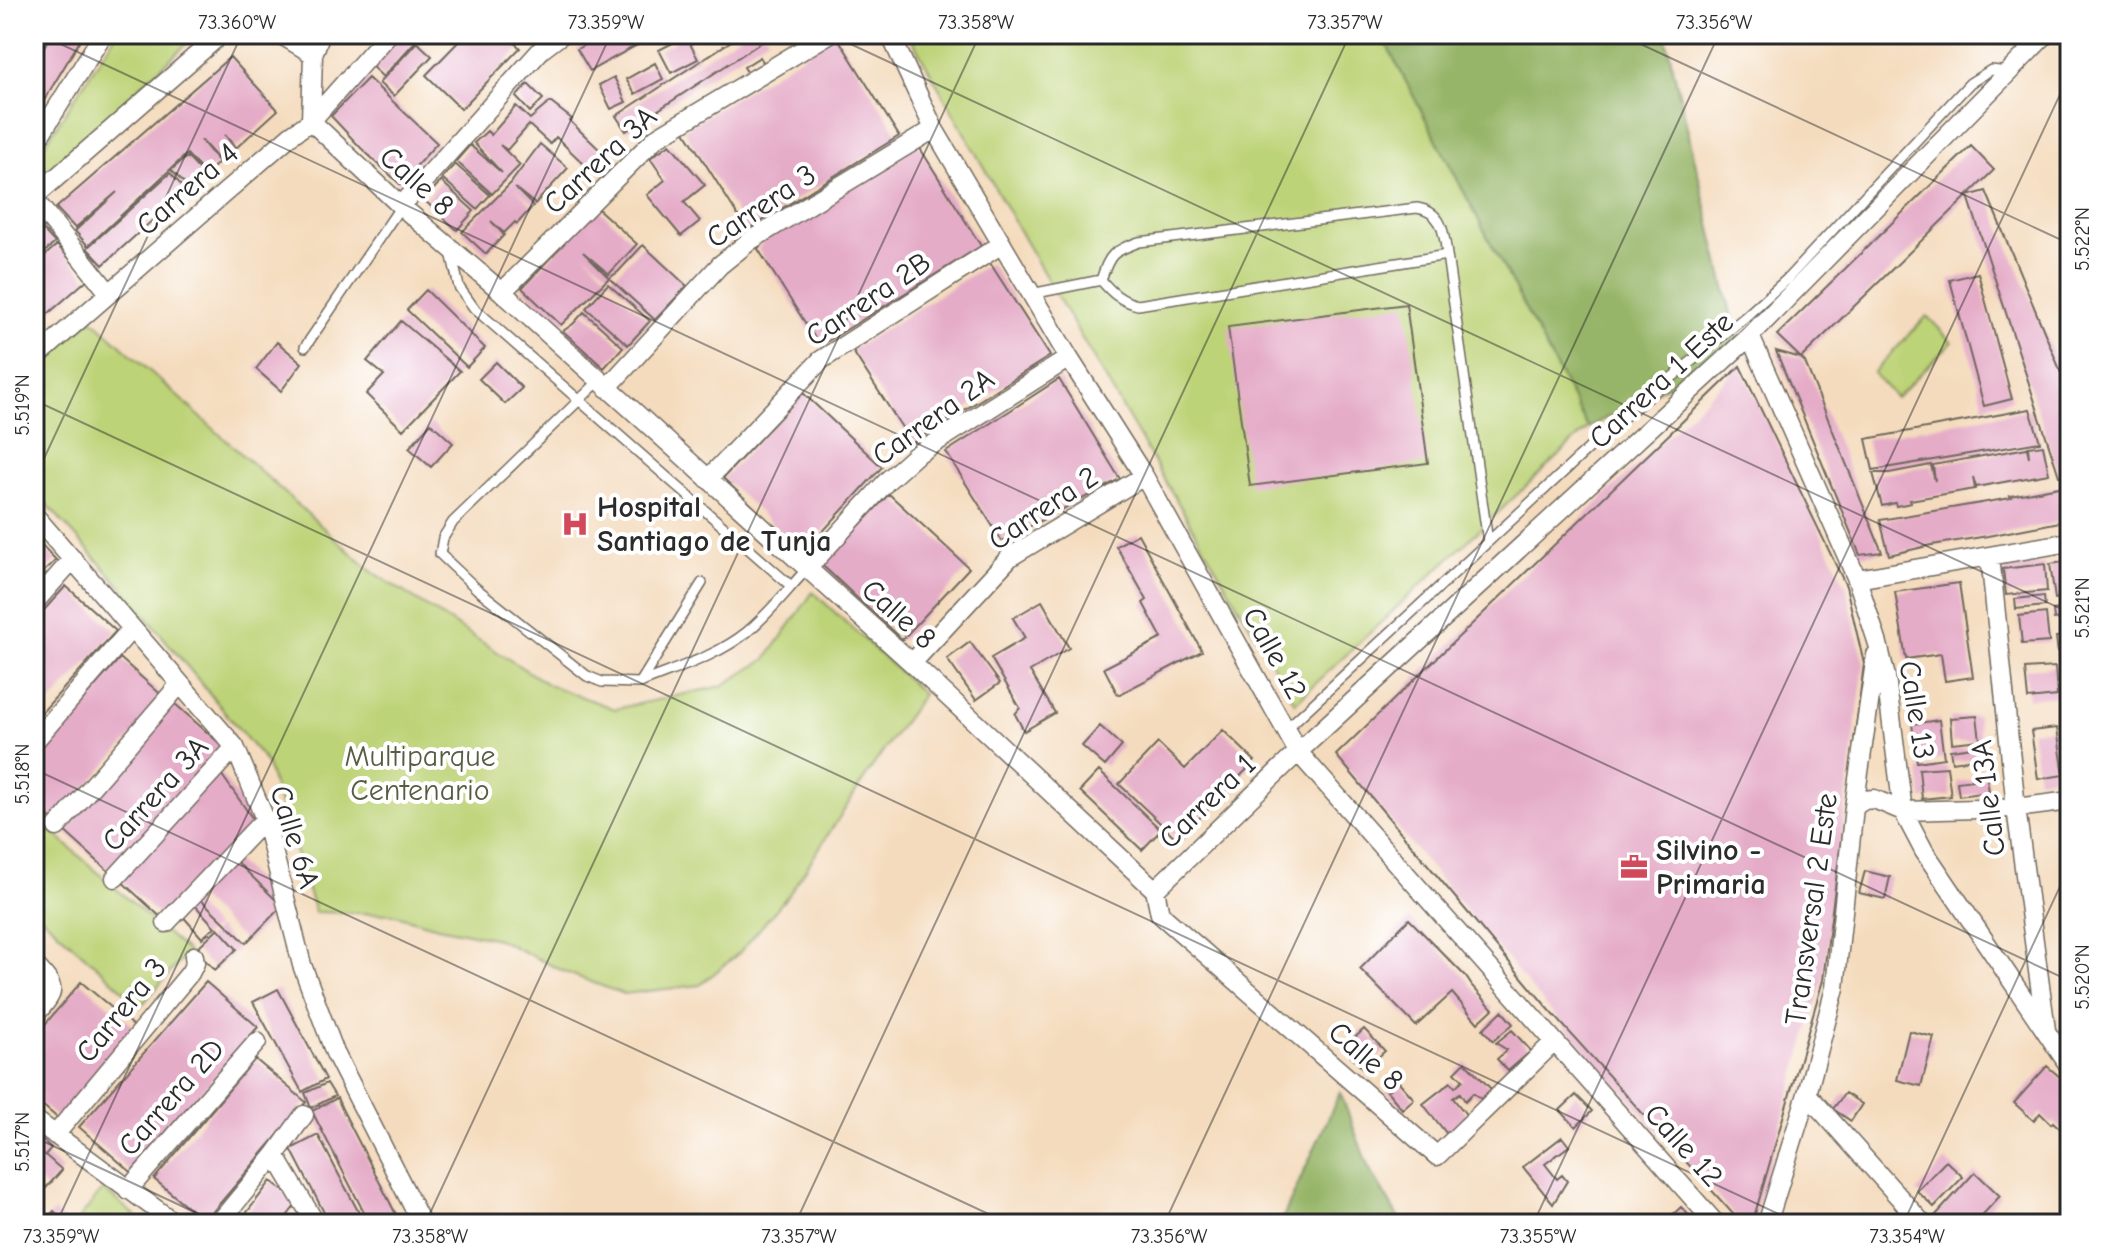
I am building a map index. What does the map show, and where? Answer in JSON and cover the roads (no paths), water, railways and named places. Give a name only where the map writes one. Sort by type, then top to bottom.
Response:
[{"type":"street","points":[[34,145],[40,122],[103,34]]},
{"type":"street","points":[[109,293],[34,198],[221,34]]},
{"type":"street","points":[[280,34],[313,54]]},
{"type":"street","points":[[311,121],[313,54],[321,34]]},
{"type":"street","name":"Carrera 4","points":[[34,359],[291,135],[311,121],[388,34]]},
{"type":"street","points":[[401,206],[541,50],[562,34]]},
{"type":"street","name":"Carrera 3A","points":[[502,292],[656,138],[829,34]]},
{"type":"street","name":"Calle 12","points":[[890,34],[934,129],[1069,358],[1144,476],[1298,752],[1716,1224]]},
{"type":"street","name":"Carrera 1 Este","points":[[1298,752],[1750,336],[2046,34]]},
{"type":"street","name":"Calle 8","points":[[311,121],[401,206],[502,292],[912,663],[1155,890],[1160,914],[1437,1156],[1554,1042]]},
{"type":"street","name":"Carrera 3","points":[[603,384],[720,265],[751,240],[934,129]]},
{"type":"street","name":"Carrera 2B","points":[[708,479],[821,360],[1002,244]]},
{"type":"street","name":"Calle 13","points":[[1750,336],[1857,579],[1878,644],[1886,677],[1903,811],[1924,851],[2046,1034],[2067,1060]]},
{"type":"street","name":"Carrera 2A","points":[[807,569],[888,480],[916,455],[1069,358]]},
{"type":"street","name":"Carrera 2","points":[[912,663],[1010,557],[1144,476]]},
{"type":"street","name":"Calle 6A","points":[[34,515],[235,747],[265,819],[302,965],[335,1053],[422,1224]]},
{"type":"street","points":[[1857,579],[2070,542]]},
{"type":"street","name":"Calle 13A","points":[[1990,556],[2016,808],[2046,1034]]},
{"type":"street","points":[[34,603],[73,559]]},
{"type":"street","points":[[34,742],[132,628]]},
{"type":"street","name":"Transversal 2 Este","points":[[1767,1224],[1807,1094],[1835,988],[1854,807],[1878,644]]},
{"type":"street","points":[[57,827],[180,684]]},
{"type":"street","name":"Carrera 3A","points":[[115,878],[235,747]]},
{"type":"street","name":"Carrera 1","points":[[1155,890],[1298,752]]},
{"type":"street","points":[[1854,807],[1864,800],[1874,799],[1903,811],[2016,808],[2070,801]]},
{"type":"street","name":"Carrera 3","points":[[166,923],[265,819]]},
{"type":"street","name":"Carrera 3","points":[[55,1135],[190,973],[195,963],[194,956]]},
{"type":"street","points":[[34,964],[52,988],[51,995],[34,1016]]},
{"type":"street","name":"Carrera 2D","points":[[128,1190],[257,1042]]},
{"type":"street","points":[[1807,1094],[1923,1224]]},
{"type":"street","points":[[218,1224],[304,1115]]},
{"type":"street","points":[[34,1119],[176,1224]]},
{"type":"street","points":[[275,1155],[316,1224]]},
{"type":"lane","points":[[1285,730],[1612,427],[1787,279],[1970,83],[1991,70],[2009,72]]},
{"type":"lane","points":[[305,347],[401,206]]},
{"type":"lane","points":[[1101,280],[1113,253],[1139,242],[1426,209],[1439,219],[1443,228],[1488,542]]},
{"type":"lane","points":[[451,248],[459,287],[474,308],[791,586]]},
{"type":"lane","points":[[1101,280],[1112,293],[1138,305],[1447,255]]},
{"type":"lane","points":[[1031,294],[1101,280]]},
{"type":"lane","points":[[603,384],[579,400],[453,522],[443,538],[440,554],[477,589],[587,676],[602,682],[640,683],[725,647],[748,631],[807,569]]},
{"type":"lane","points":[[640,683],[702,583]]},
{"type":"place","name":"Hospital Santiago de Tunja","points":[[575,524]]},
{"type":"place","name":"Silvino - Primaria","points":[[1634,867]]},
{"type":"park label","name":"Multiparque Centenario","points":[[420,773]]}]
